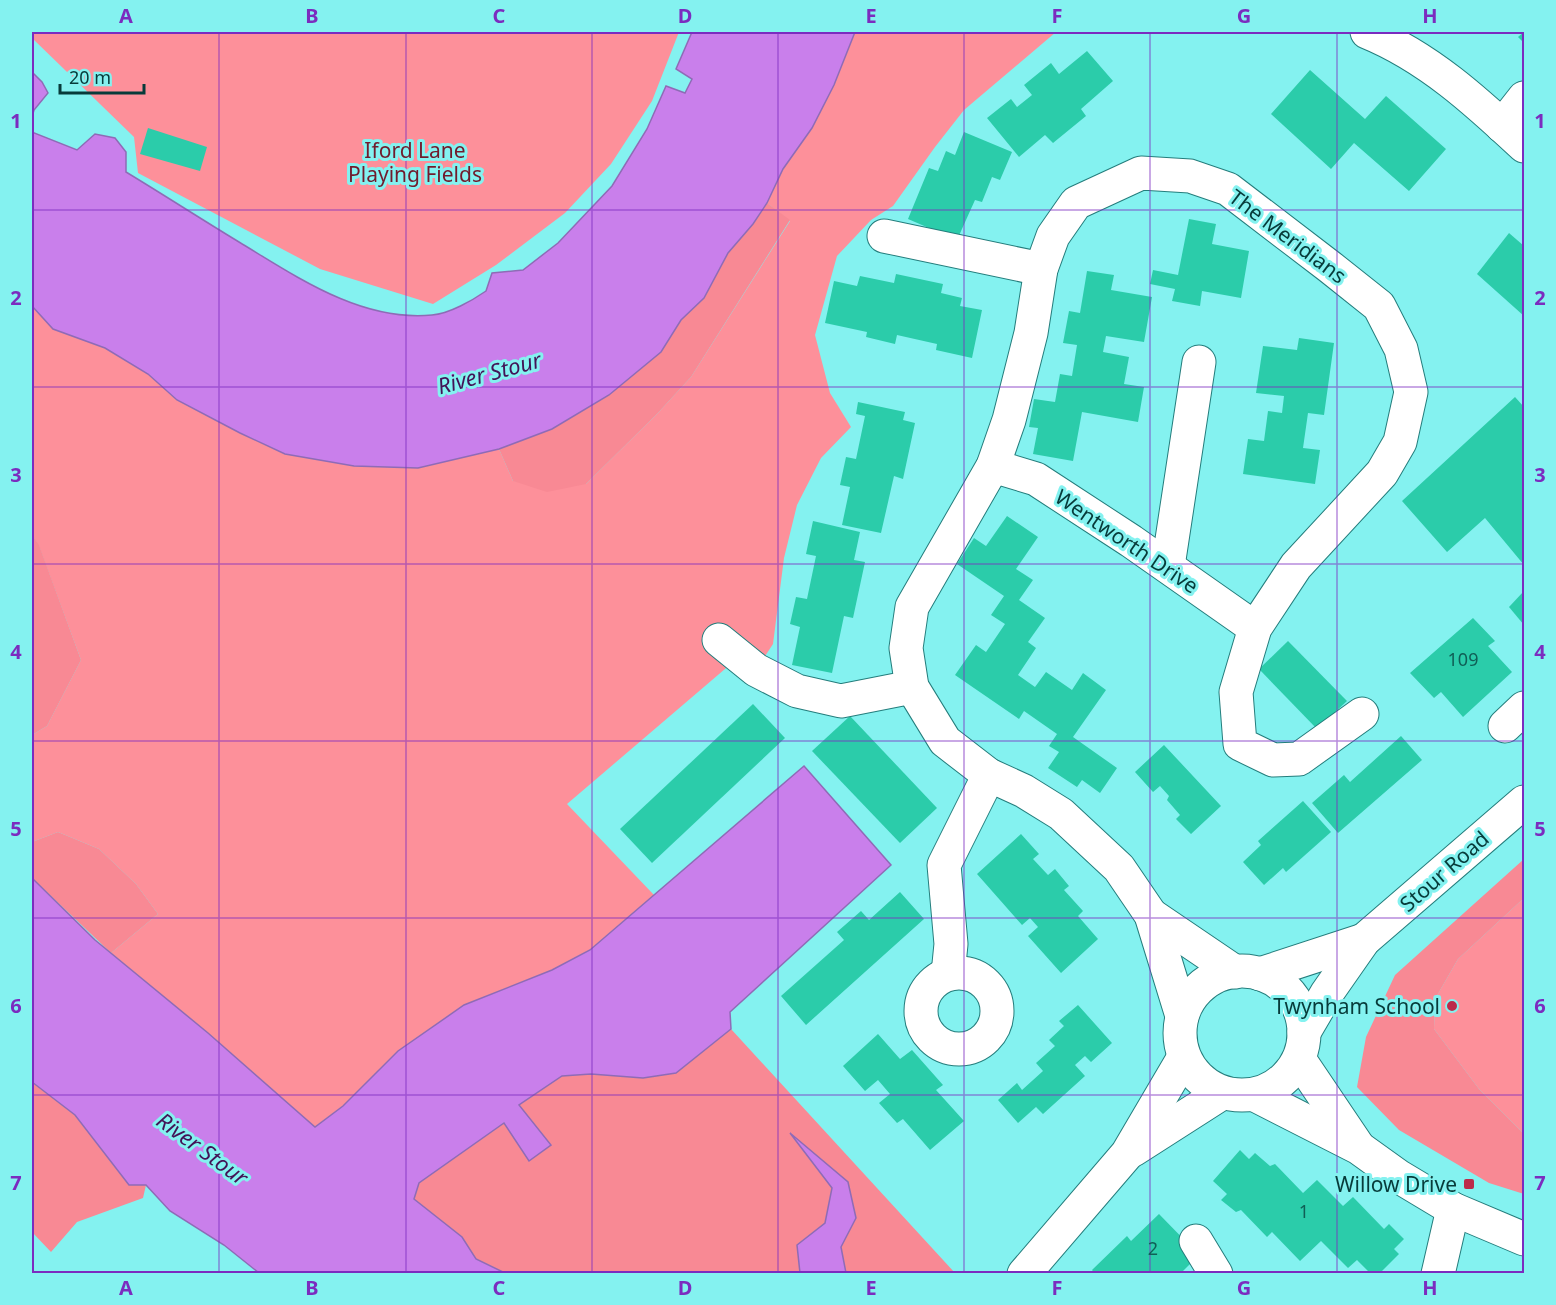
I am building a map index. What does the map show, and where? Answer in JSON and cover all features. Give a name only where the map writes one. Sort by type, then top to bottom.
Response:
[{"type":"street","points":[[1367,32],[1380,37],[1445,75],[1513,136],[1524,98]]},
{"type":"street","name":"The Meridians","points":[[1182,1016],[1151,915],[1119,868],[1061,814],[1024,791],[989,775],[945,741],[912,687],[906,648],[912,607],[993,466],[1009,420],[1031,333],[1041,269],[1053,236],[1076,203],[1141,173],[1190,176],[1228,189],[1379,306],[1401,349],[1411,392],[1401,442],[1382,473],[1296,566],[1255,628],[1236,692],[1240,744],[1273,760],[1299,759],[1362,714]]},
{"type":"street","points":[[884,236],[1041,269]]},
{"type":"street","points":[[1168,566],[1199,363]]},
{"type":"street","name":"Wentworth Drive","points":[[993,466],[1036,479],[1168,566],[1255,628]]},
{"type":"street","points":[[719,640],[756,670],[797,691],[841,701],[912,687]]},
{"type":"street","points":[[948,974],[951,944],[944,865],[989,775]]},
{"type":"street","name":"Stour Road","points":[[1301,1046],[1326,993],[1364,940],[1524,802]]},
{"type":"street","name":"The Meridians","points":[[1151,915],[1247,973]]},
{"type":"street","name":"Stour Road","points":[[1247,973],[1364,940]]},
{"type":"street","points":[[1247,973],[1278,983],[1290,995],[1302,1017],[1301,1046],[1289,1074],[1275,1087],[1255,1095],[1240,1096],[1222,1093],[1199,1079],[1184,1057],[1180,1040],[1182,1016],[1193,994],[1207,982],[1219,975],[1247,973]]},
{"type":"street","points":[[1301,1046],[1359,1148]]},
{"type":"street","points":[[1023,1274],[1126,1154],[1184,1057]]},
{"type":"street","points":[[1126,1154],[1222,1093]]},
{"type":"street","points":[[1255,1095],[1359,1148],[1398,1176],[1453,1209],[1524,1239]]},
{"type":"street","points":[[1438,1274],[1453,1209]]},
{"type":"street","points":[[1196,1241],[1216,1274]]},
{"type":"green space","name":"Iford Lane Playing Fields","points":[[32,32],[679,32],[652,101],[611,164],[565,213],[496,265],[433,304],[320,269],[138,173],[134,137],[32,38]]},
{"type":"green space","points":[[855,32],[1056,32],[964,110],[893,206],[871,220],[837,256],[815,335],[830,393],[851,427],[821,458],[797,505],[784,558],[773,644],[756,670],[739,657],[567,804],[654,895],[590,950],[552,970],[343,1106],[315,1127],[208,1033],[111,953],[158,914],[136,884],[99,849],[58,832],[32,842],[32,735],[47,726],[81,660],[39,546],[32,535],[32,306],[54,329],[105,348],[148,374],[177,400],[285,454],[354,466],[418,468],[499,449],[513,481],[586,484],[691,377],[790,221],[767,203],[783,169],[812,128],[834,85]]},
{"type":"green space","points":[[1524,898],[1524,1134],[1479,1089],[1434,1029],[1435,999],[1458,959]]},
{"type":"shaded area","points":[[767,203],[790,220],[691,377],[586,484],[547,492],[513,481],[499,449],[552,429],[609,395],[661,352],[681,320],[704,298],[728,253],[753,224]]},
{"type":"shaded area","points":[[32,535],[39,545],[81,660],[47,726],[32,735]]},
{"type":"shaded area","points":[[58,832],[99,849],[136,884],[158,914],[111,953],[32,878],[32,842]]},
{"type":"shaded area","name":"Twynham School","points":[[1524,859],[1524,898],[1458,959],[1435,999],[1434,1029],[1479,1089],[1524,1134],[1524,1194],[1489,1183],[1399,1130],[1357,1087],[1366,1037],[1395,975]]},
{"type":"shaded area","points":[[731,1029],[955,1273],[846,1273],[841,1247],[856,1218],[813,1153],[808,1157],[832,1188],[825,1223],[797,1245],[800,1273],[505,1273],[476,1259],[462,1237],[414,1199],[419,1183],[504,1123],[550,1144],[519,1105],[562,1076],[591,1074],[643,1078],[676,1073]]},
{"type":"shaded area","points":[[32,1082],[75,1115],[129,1185],[146,1185],[143,1198],[77,1222],[51,1252],[32,1232]]},
{"type":"water","name":"River Stour","points":[[692,32],[855,32],[834,85],[812,128],[783,169],[767,203],[753,224],[728,253],[704,298],[681,320],[661,352],[609,395],[552,429],[499,449],[418,468],[354,466],[285,454],[177,400],[148,374],[105,348],[53,329],[32,306],[32,132],[77,150],[95,134],[115,138],[126,152],[126,172],[284,269],[331,294],[380,311],[406,315],[432,315],[453,309],[486,291],[492,273],[523,270],[558,243],[612,186],[647,129],[666,86],[685,93],[692,79],[676,69]]},
{"type":"water","points":[[32,72],[42,82],[48,93],[34,110],[32,117]]},
{"type":"water","name":"River Stour","points":[[804,766],[891,865],[730,1012],[731,1029],[676,1073],[643,1078],[591,1074],[562,1076],[519,1105],[551,1145],[529,1161],[504,1123],[419,1183],[414,1199],[462,1237],[476,1259],[505,1273],[259,1273],[224,1245],[170,1211],[146,1185],[129,1185],[75,1115],[32,1082],[32,878],[95,940],[208,1033],[315,1127],[343,1106],[398,1051],[464,1005],[552,970],[590,950]]},
{"type":"water","points":[[790,1133],[848,1182],[856,1218],[841,1247],[846,1273],[800,1273],[797,1245],[825,1223],[832,1188]]},
{"type":"building","points":[[1524,32],[1524,43],[1518,37]]},
{"type":"building","points":[[1087,51],[1113,81],[1081,109],[1086,116],[1053,143],[1045,135],[1019,157],[987,118],[1011,99],[1017,107],[1032,95],[1024,85],[1051,63],[1059,74]]},
{"type":"building","points":[[1310,70],[1365,119],[1386,96],[1446,149],[1409,191],[1354,143],[1331,169],[1271,114]]},
{"type":"building","points":[[148,128],[207,147],[200,171],[140,154]]},
{"type":"building","points":[[964,132],[1012,152],[1000,180],[992,177],[982,202],[975,200],[957,240],[908,219],[929,168],[938,171],[946,151],[955,155]]},
{"type":"building","points":[[1189,219],[1216,224],[1212,244],[1249,251],[1241,298],[1202,291],[1200,306],[1172,301],[1175,289],[1150,284],[1153,270],[1178,275]]},
{"type":"building","points":[[1509,233],[1524,246],[1524,316],[1477,274]]},
{"type":"building","points":[[1087,271],[1114,275],[1111,290],[1152,297],[1144,342],[1106,336],[1103,352],[1129,357],[1124,384],[1144,387],[1138,422],[1082,412],[1073,461],[1033,454],[1038,428],[1029,427],[1034,399],[1055,402],[1060,374],[1072,376],[1077,345],[1063,343],[1069,311],[1080,313]]},
{"type":"building","points":[[896,274],[943,284],[941,293],[962,298],[960,306],[982,310],[972,358],[936,350],[937,344],[897,335],[895,344],[866,337],[867,332],[825,323],[834,281],[857,286],[860,276],[894,283]]},
{"type":"building","points":[[1299,338],[1334,343],[1324,415],[1308,413],[1303,448],[1320,450],[1315,484],[1243,474],[1248,439],[1264,441],[1268,411],[1282,413],[1284,396],[1256,393],[1263,346],[1297,350]]},
{"type":"building","points":[[1515,397],[1524,407],[1524,565],[1485,518],[1447,552],[1402,501]]},
{"type":"building","points":[[858,402],[905,412],[903,420],[915,423],[903,479],[894,476],[881,533],[842,525],[850,487],[840,485],[846,457],[856,459],[865,416],[856,414]]},
{"type":"building","points":[[1007,516],[1038,537],[1016,569],[1033,580],[1019,600],[1045,618],[1028,642],[1036,648],[1018,675],[1035,687],[1046,672],[1072,690],[1083,673],[1106,690],[1073,737],[1117,768],[1100,793],[1082,780],[1077,787],[1048,768],[1059,752],[1049,746],[1057,734],[1024,711],[1019,719],[955,675],[976,645],[986,652],[1005,624],[991,615],[1004,596],[957,564],[974,538],[986,546]]},
{"type":"building","points":[[813,521],[860,532],[854,560],[865,562],[853,618],[844,616],[832,673],[792,665],[800,627],[790,624],[796,597],[807,599],[816,556],[806,554]]},
{"type":"building","points":[[1524,591],[1524,625],[1509,607]]},
{"type":"building","points":[[1473,618],[1495,641],[1488,646],[1512,672],[1463,717],[1441,692],[1434,698],[1410,673]]},
{"type":"building","points":[[1288,641],[1347,701],[1317,729],[1259,669]]},
{"type":"building","points":[[753,704],[785,738],[652,863],[620,829]]},
{"type":"building","points":[[850,716],[937,808],[900,843],[812,751]]},
{"type":"building","points":[[1401,736],[1422,760],[1338,833],[1312,803],[1344,775],[1350,782]]},
{"type":"building","points":[[1164,745],[1221,806],[1191,834],[1176,819],[1180,815],[1167,800],[1169,796],[1160,786],[1153,792],[1135,772]]},
{"type":"building","points":[[1303,801],[1331,832],[1286,872],[1283,868],[1264,885],[1243,862],[1261,845],[1258,841]]},
{"type":"building","points":[[1021,834],[1039,854],[1033,859],[1048,875],[1055,869],[1069,886],[1064,890],[1083,911],[1078,916],[1098,939],[1061,973],[1028,936],[1038,927],[1030,918],[1022,925],[977,874]]},
{"type":"building","points":[[900,892],[924,919],[806,1025],[781,996],[844,940],[837,932],[861,911],[869,920]]},
{"type":"building","points":[[1078,1005],[1112,1043],[1091,1062],[1085,1056],[1075,1065],[1085,1076],[1043,1114],[1036,1107],[1018,1123],[998,1100],[1017,1083],[1022,1090],[1043,1071],[1036,1063],[1055,1046],[1049,1040],[1064,1026],[1059,1021]]},
{"type":"building","points":[[878,1034],[900,1059],[912,1050],[943,1085],[936,1090],[964,1121],[930,1150],[903,1119],[897,1123],[879,1103],[890,1094],[878,1080],[865,1091],[843,1066]]},
{"type":"building","points":[[1240,1150],[1249,1159],[1255,1153],[1270,1166],[1275,1164],[1303,1193],[1317,1180],[1343,1206],[1353,1197],[1384,1229],[1389,1224],[1404,1239],[1394,1249],[1399,1254],[1379,1274],[1371,1274],[1357,1260],[1348,1268],[1321,1241],[1300,1261],[1272,1232],[1267,1237],[1241,1210],[1236,1212],[1221,1200],[1227,1194],[1213,1181]]},
{"type":"building","points":[[1159,1214],[1199,1255],[1180,1274],[1095,1274],[1092,1270],[1127,1236],[1131,1241]]},
{"type":"place","name":"Twynham School","points":[[1452,1006]]},
{"type":"place","name":"Willow Drive","points":[[1469,1184]]}]
